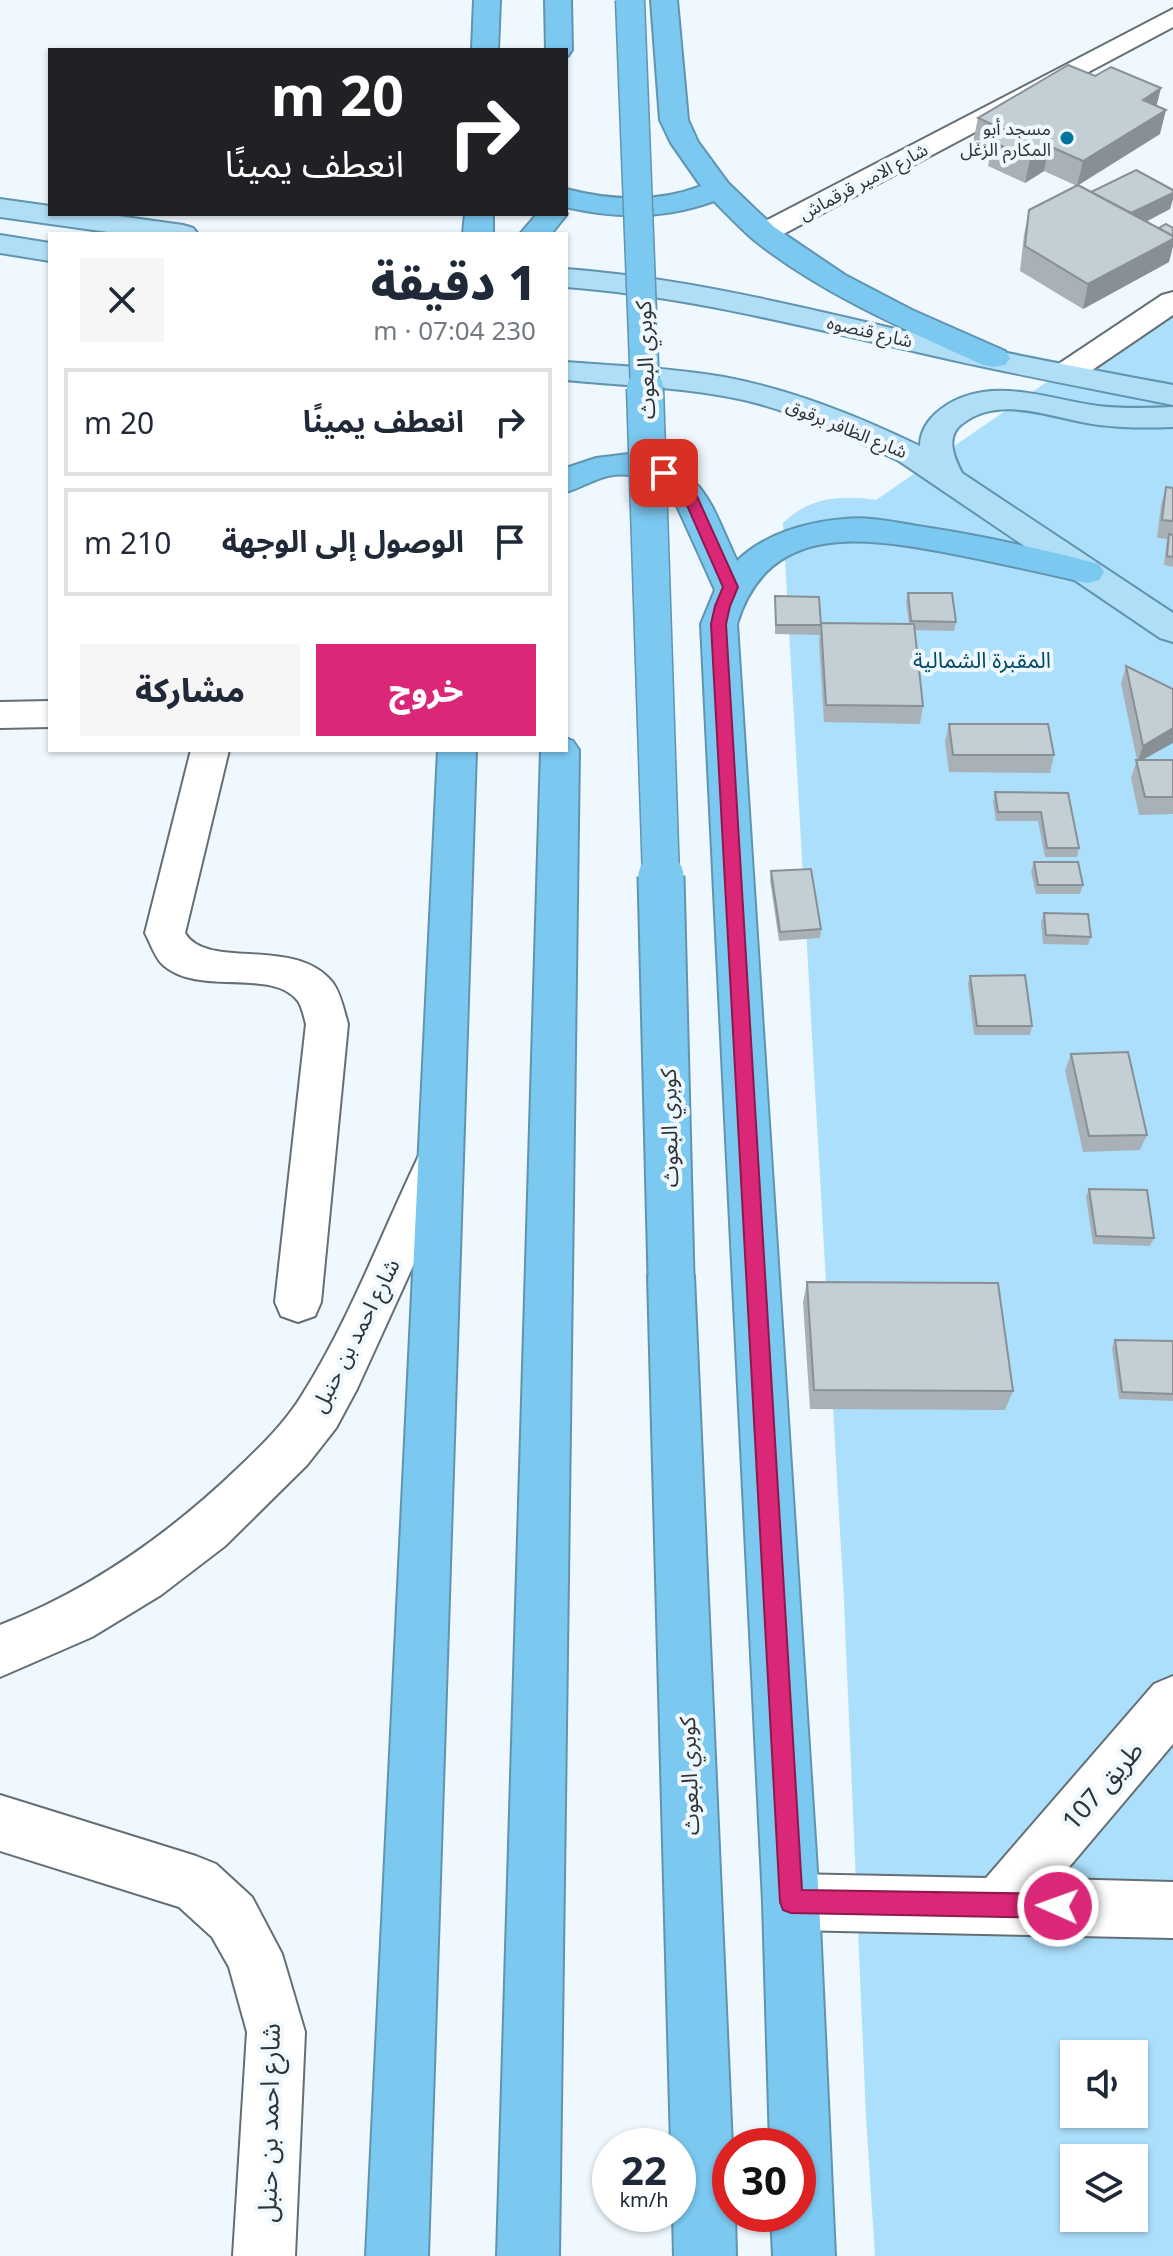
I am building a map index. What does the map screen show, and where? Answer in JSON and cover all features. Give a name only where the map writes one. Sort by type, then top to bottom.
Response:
[{"type":"highway","points":[[485,48],[487,0]]},
{"type":"highway","points":[[558,0],[559,48]]},
{"type":"highway","name":"كوبري البعوث","points":[[630,0],[656,657],[671,1276],[705,2256]]},
{"type":"highway","points":[[664,0],[674,120],[692,155],[718,189],[764,233],[834,281],[901,316],[994,358]]},
{"type":"highway","points":[[568,198],[598,206],[641,208],[683,202],[718,189]]},
{"type":"highway","points":[[537,232],[551,216]]},
{"type":"highway","points":[[568,481],[594,468],[620,464],[648,467],[678,481],[688,492],[731,587]]},
{"type":"highway","points":[[804,2256],[791,1902],[719,624],[722,606],[731,587],[763,556],[786,544],[840,530],[870,529],[962,543],[1087,572]]},
{"type":"highway","points":[[397,2256],[457,752]]},
{"type":"highway","points":[[528,2256],[560,752]]},
{"type":"main road","points":[[0,208],[48,215]]},
{"type":"main road","points":[[56,216],[169,232]]},
{"type":"main road","points":[[0,244],[48,252]]},
{"type":"main road","name":"شارع قنصوه","points":[[568,278],[626,281],[706,293],[1065,374],[1173,395]]},
{"type":"main road","name":"شارع الظافر برقوق","points":[[568,371],[728,387],[779,401],[869,434],[911,454],[1173,630]]},
{"type":"main road","points":[[949,479],[936,451],[936,438],[942,426],[968,407],[986,402],[1007,400],[1096,415],[1173,417]]},
{"type":"street","name":"شارع الامير قرقماش","points":[[764,233],[1173,17]]},
{"type":"street","points":[[1065,374],[1173,301]]},
{"type":"street","points":[[0,715],[48,714]]},
{"type":"street","points":[[210,752],[165,933],[169,947],[180,959],[199,964],[293,973],[313,986],[325,1003],[327,1024],[298,1302]]},
{"type":"street","name":"شارع احمد بن حنبل","points":[[0,1651],[37,1638],[108,1600],[174,1557],[232,1509],[281,1458],[323,1406],[441,1156]]},
{"type":"street","name":"طريق 107","points":[[1000,1905],[1173,1703]]},
{"type":"street","name":"شارع احمد بن حنبل","points":[[0,1823],[196,1884],[232,1917],[253,1954],[276,2032],[264,2256]]},
{"type":"street","points":[[791,1902],[1173,1910]]},
{"type":"green space","name":"المقبرة الشمالية","points":[[1173,295],[1173,2256],[875,2256],[866,2117],[844,1601],[783,523],[815,503],[850,498],[876,500]]},
{"type":"building","name":"مسجد أبو المكارم الزغل","points":[[1068,65],[1095,76],[1111,67],[1161,88],[1143,100],[1166,110],[1083,161],[1049,146],[1030,159],[993,142],[1009,132],[978,118]]},
{"type":"building","points":[[1136,170],[1173,190],[1173,193],[1131,213],[1091,192]]},
{"type":"building","points":[[1078,185],[1173,236],[1173,239],[1088,284],[1025,246],[1029,210]]},
{"type":"building","points":[[1166,224],[1173,228],[1173,236],[1159,228]]},
{"type":"building","points":[[1166,487],[1173,488],[1173,521],[1162,520]]},
{"type":"building","points":[[1169,534],[1173,535],[1173,557],[1167,556]]},
{"type":"building","points":[[908,593],[952,593],[956,622],[911,621]]},
{"type":"building","points":[[775,596],[819,597],[821,625],[776,625]]},
{"type":"building","points":[[821,623],[914,624],[923,706],[826,705]]},
{"type":"building","points":[[1126,666],[1173,689],[1173,728],[1143,746]]},
{"type":"building","points":[[949,724],[1048,724],[1054,755],[953,755]]},
{"type":"building","points":[[1136,760],[1173,760],[1173,797],[1145,797]]},
{"type":"building","points":[[995,792],[1068,793],[1079,848],[1047,848],[1041,812],[998,812]]},
{"type":"building","points":[[1034,862],[1078,862],[1083,885],[1038,885]]},
{"type":"building","points":[[811,869],[821,929],[780,932],[771,871]]},
{"type":"building","points":[[1044,913],[1088,914],[1091,937],[1046,935]]},
{"type":"building","points":[[1025,975],[1032,1026],[977,1026],[970,976]]},
{"type":"building","points":[[1128,1052],[1147,1135],[1089,1136],[1071,1054]]},
{"type":"building","points":[[1089,1189],[1147,1190],[1154,1238],[1096,1236]]},
{"type":"building","points":[[807,1282],[998,1283],[1013,1391],[814,1390]]},
{"type":"building","points":[[1115,1340],[1173,1341],[1173,1394],[1122,1392]]},
{"type":"place","name":"مسجد أبو المكارم الزغل","points":[[1067,138]]},
{"type":"route","points":[[664,473],[678,481],[688,492],[731,587],[722,606],[719,624],[791,1902],[1058,1906]]}]
